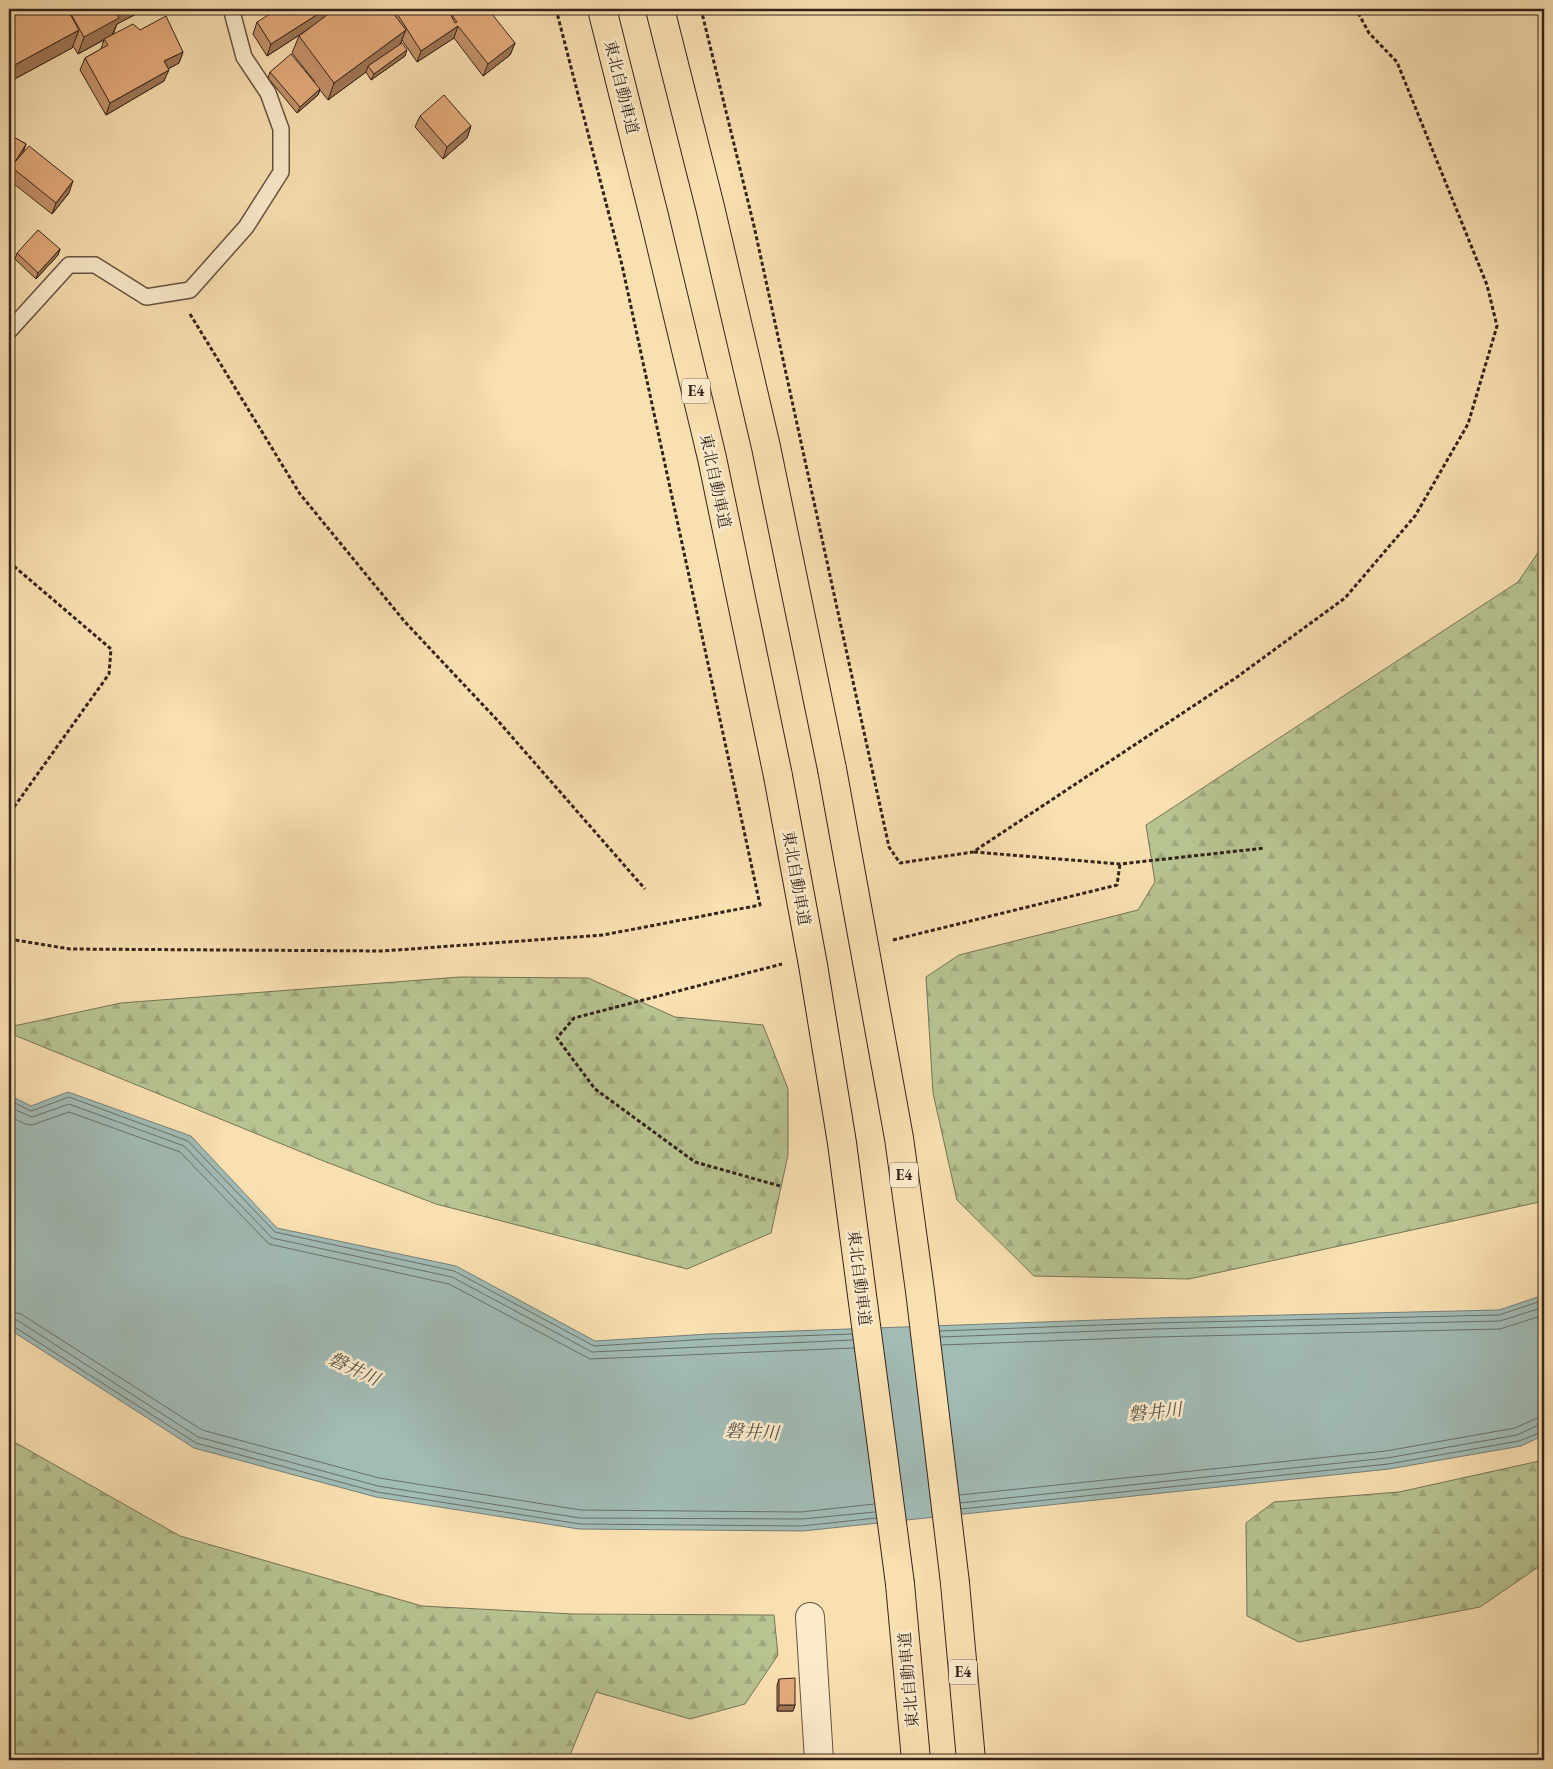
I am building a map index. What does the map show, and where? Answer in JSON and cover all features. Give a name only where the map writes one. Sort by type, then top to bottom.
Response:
[{"type":"highway","name":"東北自動車道","points":[[602,9],[712,458],[778,776],[813,965],[842,1143],[900,1584],[916,1760]]},
{"type":"highway","name":"E4","points":[[660,9],[710,207],[764,438],[832,770],[898,1138],[921,1301],[955,1583],[971,1760]]},
{"type":"street","points":[[810,1617],[820,1760]]},
{"type":"lane","points":[[9,331],[68,265],[95,265],[146,297],[190,290],[246,227],[281,172],[281,129],[268,93],[244,57],[232,12],[233,9]]},
{"type":"path","points":[[9,939],[70,949],[383,951],[604,935],[760,905],[622,266],[556,9]]},
{"type":"path","points":[[701,9],[754,226],[889,847],[900,863],[973,852],[1120,864],[1265,848]]},
{"type":"path","points":[[973,852],[1236,677],[1345,598],[1415,516],[1468,424],[1497,326],[1487,284],[1397,62],[1369,33],[1356,9]]},
{"type":"path","points":[[177,292],[300,494],[406,622],[499,722],[645,889]]},
{"type":"path","points":[[9,562],[110,649],[109,674],[9,814]]},
{"type":"path","points":[[887,941],[1117,886],[1120,864]]},
{"type":"path","points":[[780,1186],[695,1162],[595,1089],[557,1038],[574,1018],[790,962]]},
{"type":"green space","points":[[1544,544],[1544,1201],[1189,1279],[1034,1276],[957,1200],[933,1093],[926,977],[959,955],[1138,910],[1155,882],[1146,825],[1518,582]]},
{"type":"green space","points":[[460,977],[588,978],[675,1017],[763,1025],[788,1089],[788,1155],[771,1233],[687,1269],[436,1204],[321,1160],[9,1033],[9,1027],[121,1003]]},
{"type":"green space","points":[[9,1439],[180,1536],[422,1606],[573,1614],[774,1615],[778,1655],[745,1704],[690,1719],[596,1692],[568,1760],[9,1760]]},
{"type":"green space","points":[[1544,1460],[1544,1563],[1480,1607],[1299,1642],[1247,1616],[1246,1523],[1274,1502],[1399,1492]]},
{"type":"water","name":"磐井川","points":[[68,1092],[191,1136],[277,1228],[456,1266],[595,1341],[709,1334],[1154,1318],[1499,1310],[1544,1295],[1544,1435],[1521,1446],[1389,1469],[803,1531],[579,1529],[376,1497],[194,1448],[9,1329],[9,1095],[31,1106]]},
{"type":"building","points":[[9,9],[67,9],[79,30],[9,68]]},
{"type":"building","points":[[68,9],[120,9],[115,11],[119,18],[84,37]]},
{"type":"building","points":[[278,9],[326,9],[271,44],[257,22]]},
{"type":"building","points":[[335,9],[390,9],[406,30],[334,83],[299,36]]},
{"type":"building","points":[[394,9],[488,9],[515,43],[488,64],[458,26],[421,51]],"holes":[[[448,10],[457,22],[455,23]]]},
{"type":"building","points":[[166,16],[183,52],[164,61],[169,70],[110,103],[85,58],[108,45],[104,39],[133,24],[140,30]]},
{"type":"building","points":[[402,43],[407,50],[374,74],[368,66]]},
{"type":"building","points":[[291,54],[320,89],[300,107],[270,72]]},
{"type":"building","points":[[444,95],[471,126],[447,147],[420,116]]},
{"type":"building","points":[[9,132],[10,135],[26,144],[15,162],[29,146],[73,181],[56,203],[9,165]]},
{"type":"building","points":[[38,230],[60,249],[38,273],[17,253]]},
{"type":"building","points":[[795,1678],[795,1705],[779,1705],[779,1679]]}]
